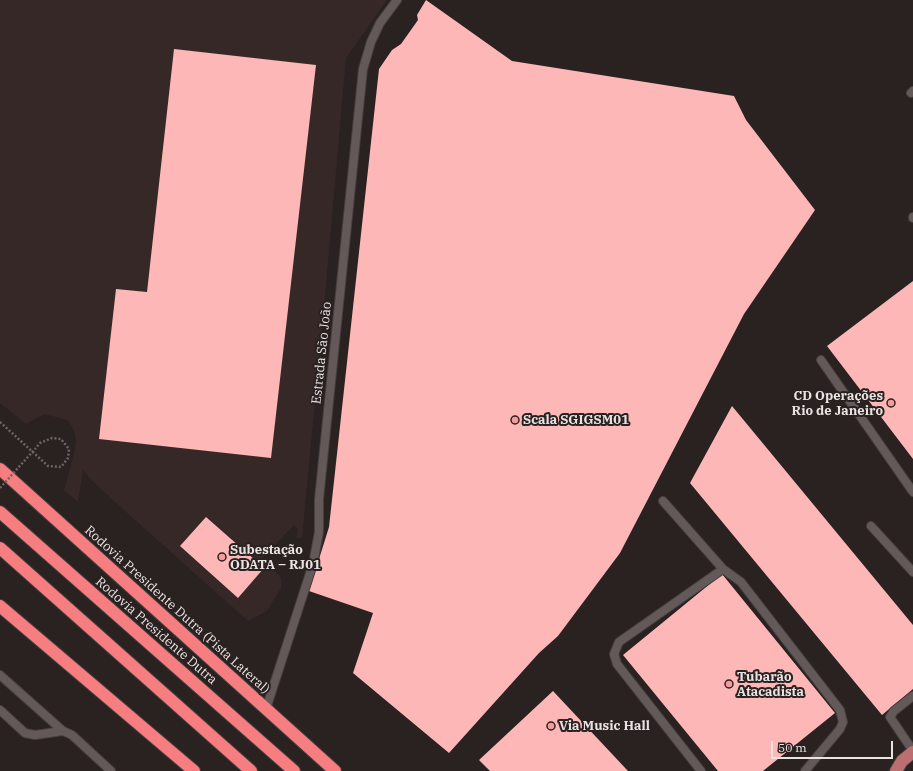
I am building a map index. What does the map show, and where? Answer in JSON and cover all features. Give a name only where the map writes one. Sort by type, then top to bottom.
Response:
[{"type":"highway","name":"Rodovia Presidente Dutra (Pista Lateral)","points":[[0,469],[335,771]]},
{"type":"highway","name":"Rodovia Presidente Dutra","points":[[0,512],[294,771]]},
{"type":"highway","points":[[0,548],[251,771]]},
{"type":"highway","points":[[0,606],[194,771]]},
{"type":"main road","points":[[889,771],[911,753]]},
{"type":"main road","points":[[896,771],[911,753]]},
{"type":"lane","name":"Estrada São João","points":[[266,709],[313,564],[319,532],[319,499],[364,69],[371,42],[380,23],[397,0]]},
{"type":"lane","points":[[821,360],[913,492]]},
{"type":"lane","points":[[663,502],[723,569],[741,582],[840,710],[843,722],[840,729],[805,771]]},
{"type":"lane","points":[[871,526],[913,572]]},
{"type":"lane","points":[[700,771],[616,664],[614,654],[619,642],[723,569]]},
{"type":"lane","points":[[0,675],[63,731],[72,735],[111,771]]},
{"type":"lane","points":[[911,753],[890,717],[894,711],[913,696]]},
{"type":"lane","points":[[0,710],[25,733],[35,735],[63,731]]},
{"type":"path","points":[[0,422],[48,466],[61,467],[68,458],[69,448],[62,439],[52,438],[40,443],[35,449],[0,488]]},
{"type":"shaded area","points":[[0,0],[387,0],[346,58],[302,538],[296,538],[298,529],[294,525],[262,558],[281,578],[281,588],[267,611],[248,621],[89,478],[83,469],[78,502],[64,490],[74,454],[76,440],[74,431],[68,420],[44,414],[26,424],[0,403]]},
{"type":"building","name":"Scala SGIGSM01","points":[[426,0],[512,61],[734,96],[746,120],[815,210],[744,314],[620,553],[558,636],[539,653],[449,753],[353,673],[373,613],[309,591],[329,527],[379,69],[392,50],[401,44],[418,20],[417,15]]},
{"type":"building","points":[[174,49],[316,65],[271,458],[99,439],[116,289],[147,292]]},
{"type":"building","name":"CD Operações Rio de Janeiro","points":[[913,281],[913,459],[827,346]]},
{"type":"building","points":[[732,406],[913,625],[913,689],[882,715],[690,483]]},
{"type":"building","name":"Subestação ODATA – RJ01","points":[[206,517],[264,568],[238,598],[180,546]]},
{"type":"building","name":"Tubarão Atacadista","points":[[722,574],[835,713],[763,771],[718,771],[623,655]]},
{"type":"building","name":"Via Music Hall","points":[[553,691],[628,771],[490,771],[479,760]]},
{"type":"place","name":"CD Operações Rio de Janeiro","points":[[891,403]]},
{"type":"place","name":"Scala SGIGSM01","points":[[515,420]]},
{"type":"place","name":"Subestação ODATA – RJ01","points":[[222,557]]},
{"type":"place","name":"Tubarão Atacadista","points":[[729,684]]},
{"type":"place","name":"Via Music Hall","points":[[551,726]]}]
